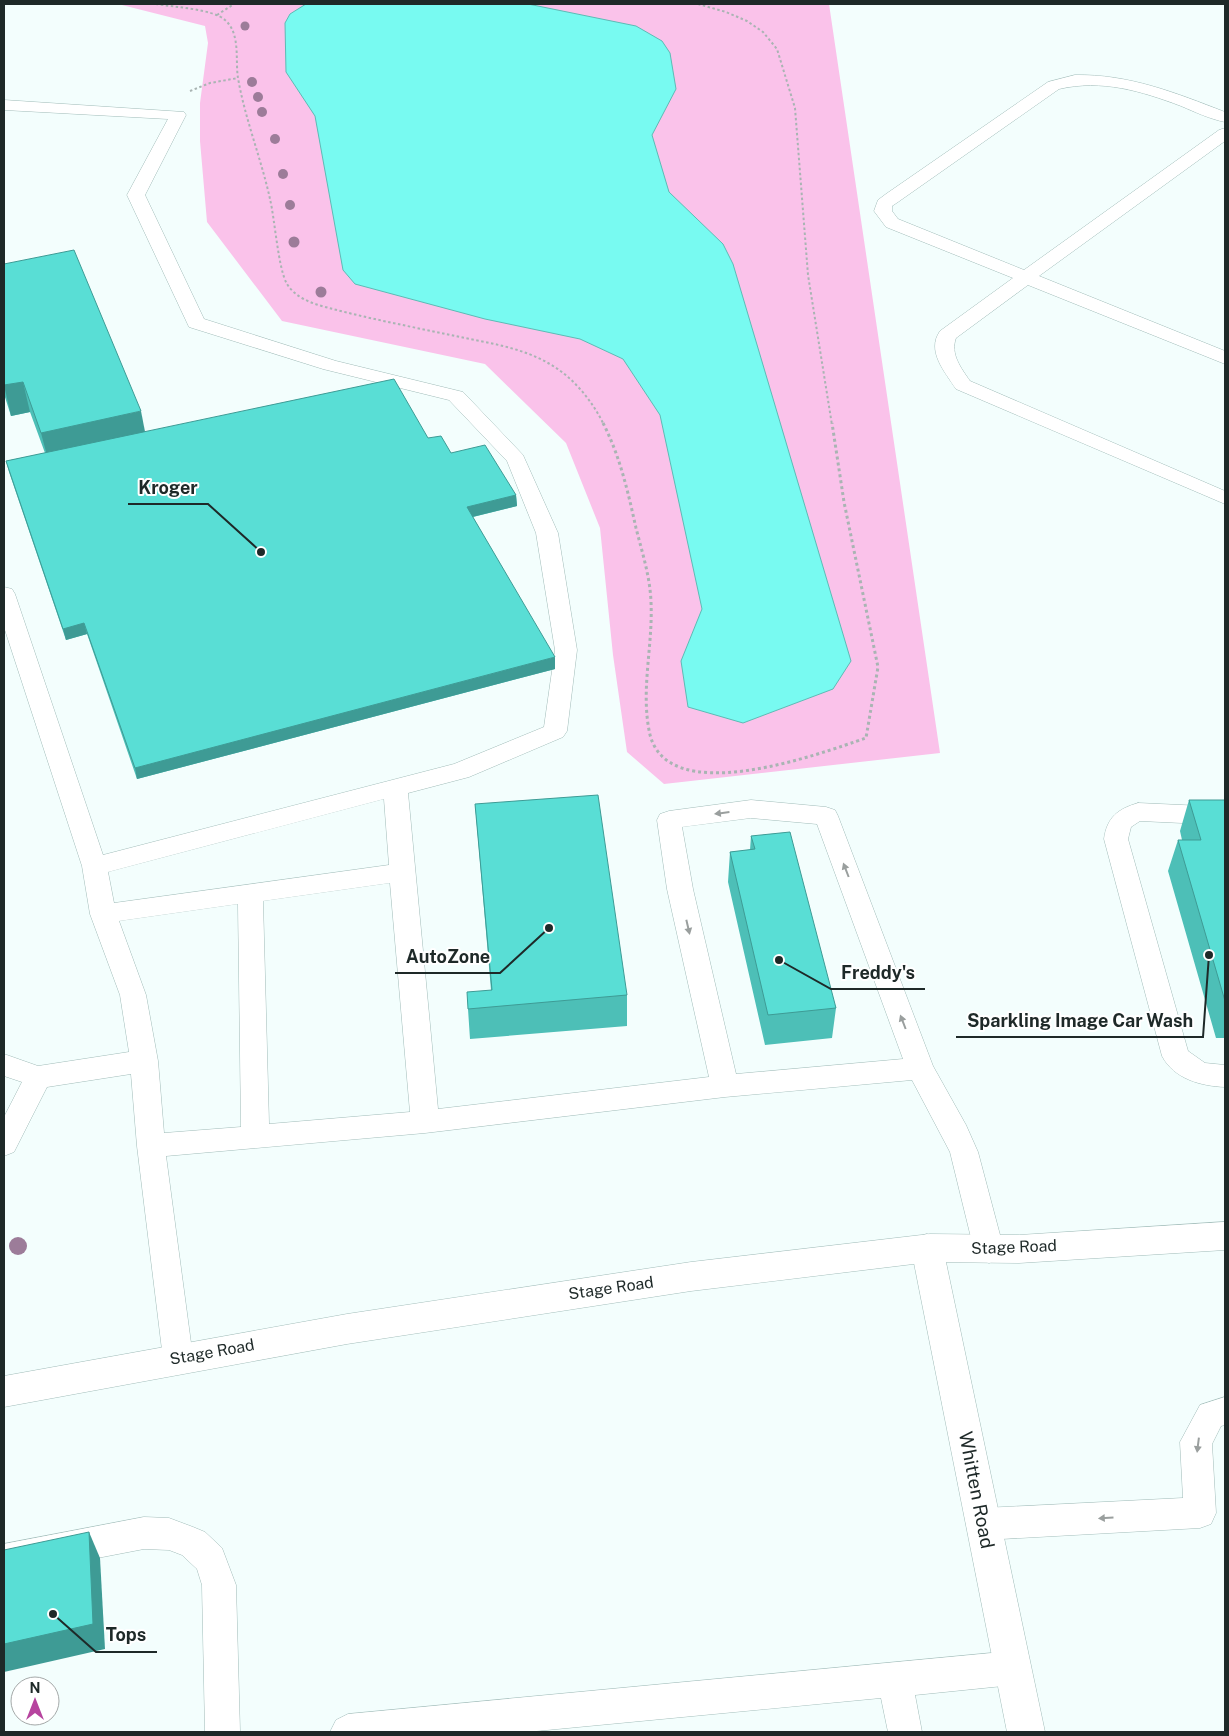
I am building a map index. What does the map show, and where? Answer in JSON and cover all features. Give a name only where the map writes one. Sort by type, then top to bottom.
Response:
[{"type":"main road","name":"Stage Road","points":[[4,1392],[178,1358],[490,1304],[927,1248],[989,1250],[1225,1236]]},
{"type":"main road","name":"Whitten Road","points":[[927,1248],[1026,1732]]},
{"type":"lane","points":[[1225,117],[1126,83],[1104,79],[1082,79],[1062,82],[1054,85],[884,204],[883,211],[892,223],[1225,358]]},
{"type":"lane","points":[[4,105],[178,116],[136,195],[196,322],[330,364],[456,396],[516,459],[547,533],[566,650],[555,731],[461,772],[94,866]]},
{"type":"lane","points":[[1225,133],[948,335],[943,343],[944,354],[963,385],[1225,498]]},
{"type":"lane","points":[[4,594],[94,866],[103,914],[133,995],[144,1061],[150,1146],[178,1358]]},
{"type":"lane","points":[[395,788],[424,1122]]},
{"type":"lane","points":[[725,1086],[680,889],[669,820],[751,809],[826,816],[920,1068],[956,1132],[964,1152],[989,1250]]},
{"type":"lane","points":[[1225,816],[1138,812],[1126,816],[1118,826],[1116,838],[1176,1056],[1186,1068],[1210,1076],[1225,1076]]},
{"type":"lane","points":[[103,914],[402,872]]},
{"type":"lane","points":[[250,893],[255,1137]]},
{"type":"lane","points":[[4,1065],[38,1077],[144,1061]]},
{"type":"lane","points":[[150,1146],[424,1122],[725,1086],[920,1068]]},
{"type":"lane","points":[[4,1144],[38,1077]]},
{"type":"lane","points":[[984,1524],[1200,1513],[1196,1442],[1211,1415],[1225,1411]]},
{"type":"lane","points":[[4,1560],[144,1533],[169,1534],[193,1543],[210,1559],[219,1584],[223,1732]]},
{"type":"lane","points":[[348,1732],[1013,1668]]},
{"type":"lane","points":[[895,1680],[906,1732]]},
{"type":"path","points":[[156,4],[217,16],[224,19],[235,35],[238,78],[271,205],[286,283],[296,293],[322,306],[361,316],[488,342],[536,358],[560,370],[594,406],[609,434],[626,482],[646,565],[651,601],[646,709],[650,737],[657,752],[677,768],[699,772],[739,773],[800,761],[866,738],[878,667],[844,502],[808,275],[796,108],[777,49],[762,32],[747,21],[726,12],[698,4]]},
{"type":"path","points":[[217,16],[234,4]]},
{"type":"path","points":[[178,116],[180,96],[210,83],[238,78]]},
{"type":"shaded area","points":[[118,4],[829,4],[940,753],[664,784],[627,752],[613,655],[600,528],[566,443],[485,364],[282,321],[207,222],[200,141],[200,103],[208,43],[205,26]]},
{"type":"water","points":[[306,4],[528,4],[636,26],[662,41],[670,53],[676,89],[652,135],[669,192],[723,244],[733,264],[851,661],[833,689],[743,723],[688,707],[681,661],[702,609],[660,415],[623,359],[580,339],[485,319],[355,284],[343,270],[315,116],[286,72],[285,23],[290,14]]},
{"type":"building","points":[[74,250],[141,411],[41,433],[23,382],[4,385],[4,264]]},
{"type":"building","points":[[394,379],[428,438],[441,436],[451,453],[485,445],[516,495],[467,507],[555,657],[135,768],[84,623],[63,629],[6,461]]},
{"type":"building","points":[[598,795],[627,995],[468,1009],[467,992],[492,990],[475,804]]},
{"type":"building","points":[[1189,800],[1225,800],[1225,1001],[1178,840],[1201,840]]},
{"type":"building","points":[[790,832],[836,1008],[768,1015],[730,852],[755,849],[751,836]]},
{"type":"building","points":[[89,1532],[93,1624],[4,1644],[4,1550]]},
{"type":"place","name":"Kroger","points":[[261,552]]},
{"type":"place","name":"AutoZone","points":[[549,928]]},
{"type":"place","name":"Sparkling Image Car Wash","points":[[1209,955]]},
{"type":"place","name":"Freddy's","points":[[779,960]]},
{"type":"place","name":"Tops","points":[[53,1614]]}]
